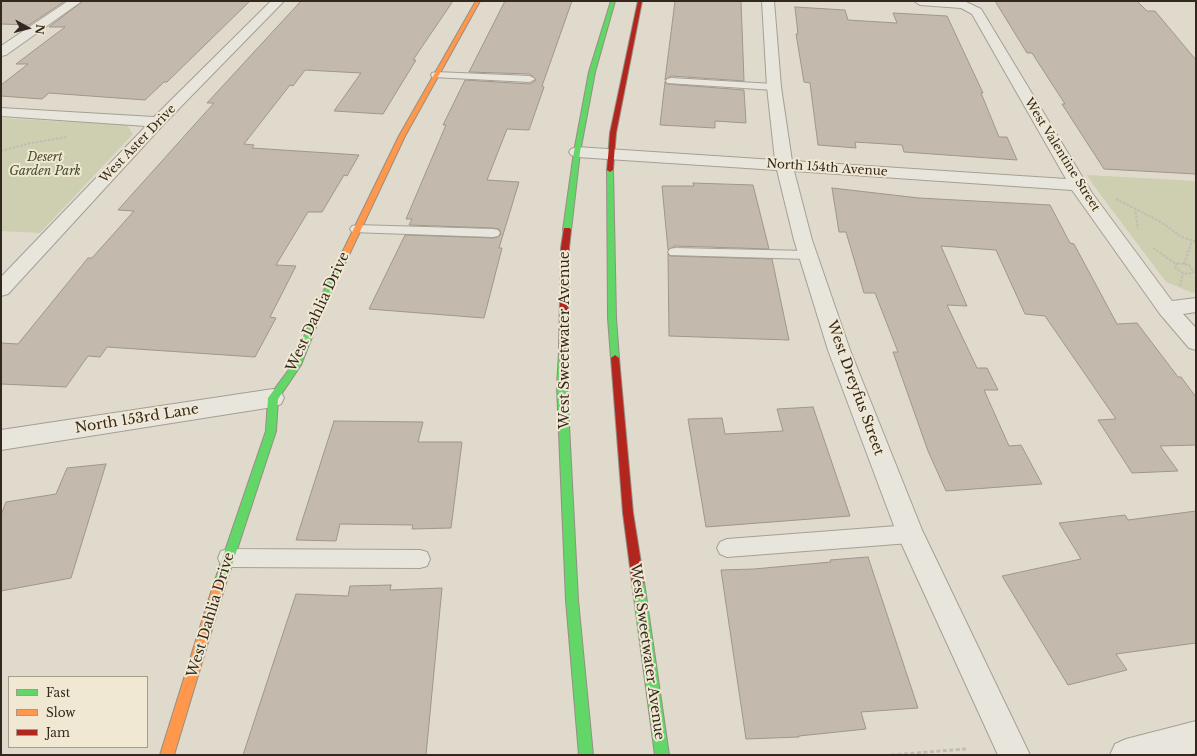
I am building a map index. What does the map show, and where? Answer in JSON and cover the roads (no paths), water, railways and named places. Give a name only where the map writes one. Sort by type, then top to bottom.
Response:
[{"type":"street","points":[[1,52],[76,1]]},
{"type":"street","name":"West Aster Drive","points":[[1,289],[158,122],[278,1]]},
{"type":"street","name":"West Dahlia Drive","points":[[167,755],[228,558],[271,431],[273,398],[297,365],[320,307],[402,136],[478,1]]},
{"type":"street","name":"West Sweetwater Avenue","points":[[586,755],[572,600],[562,386],[565,248],[577,152],[592,72],[613,1]]},
{"type":"street","name":"West Sweetwater Avenue","points":[[640,1],[624,76],[610,166],[612,318],[618,408],[628,512],[662,755]]},
{"type":"street","name":"West Dreyfus Street","points":[[768,1],[774,87],[784,166],[808,255],[839,350],[910,534],[1014,755]]},
{"type":"street","name":"West Valentine Street","points":[[920,1],[964,5],[977,12],[1078,185],[1167,309],[1196,342]]},
{"type":"street","points":[[1,112],[158,122]]},
{"type":"street","name":"North 154th Avenue","points":[[577,152],[1078,185]]},
{"type":"street","points":[[1167,309],[1196,305]]},
{"type":"street","name":"North 153rd Lane","points":[[1,440],[273,398]]},
{"type":"street","points":[[1126,755],[1196,737]]},
{"type":"lane","points":[[436,75],[530,80]]},
{"type":"lane","points":[[670,81],[774,87]]},
{"type":"lane","points":[[357,229],[493,234]]},
{"type":"lane","points":[[675,252],[808,255]]},
{"type":"lane","points":[[727,548],[910,534]]},
{"type":"lane","points":[[228,558],[420,559]]},
{"type":"park label","name":"Desert Garden Park","points":[[45,165]]}]
